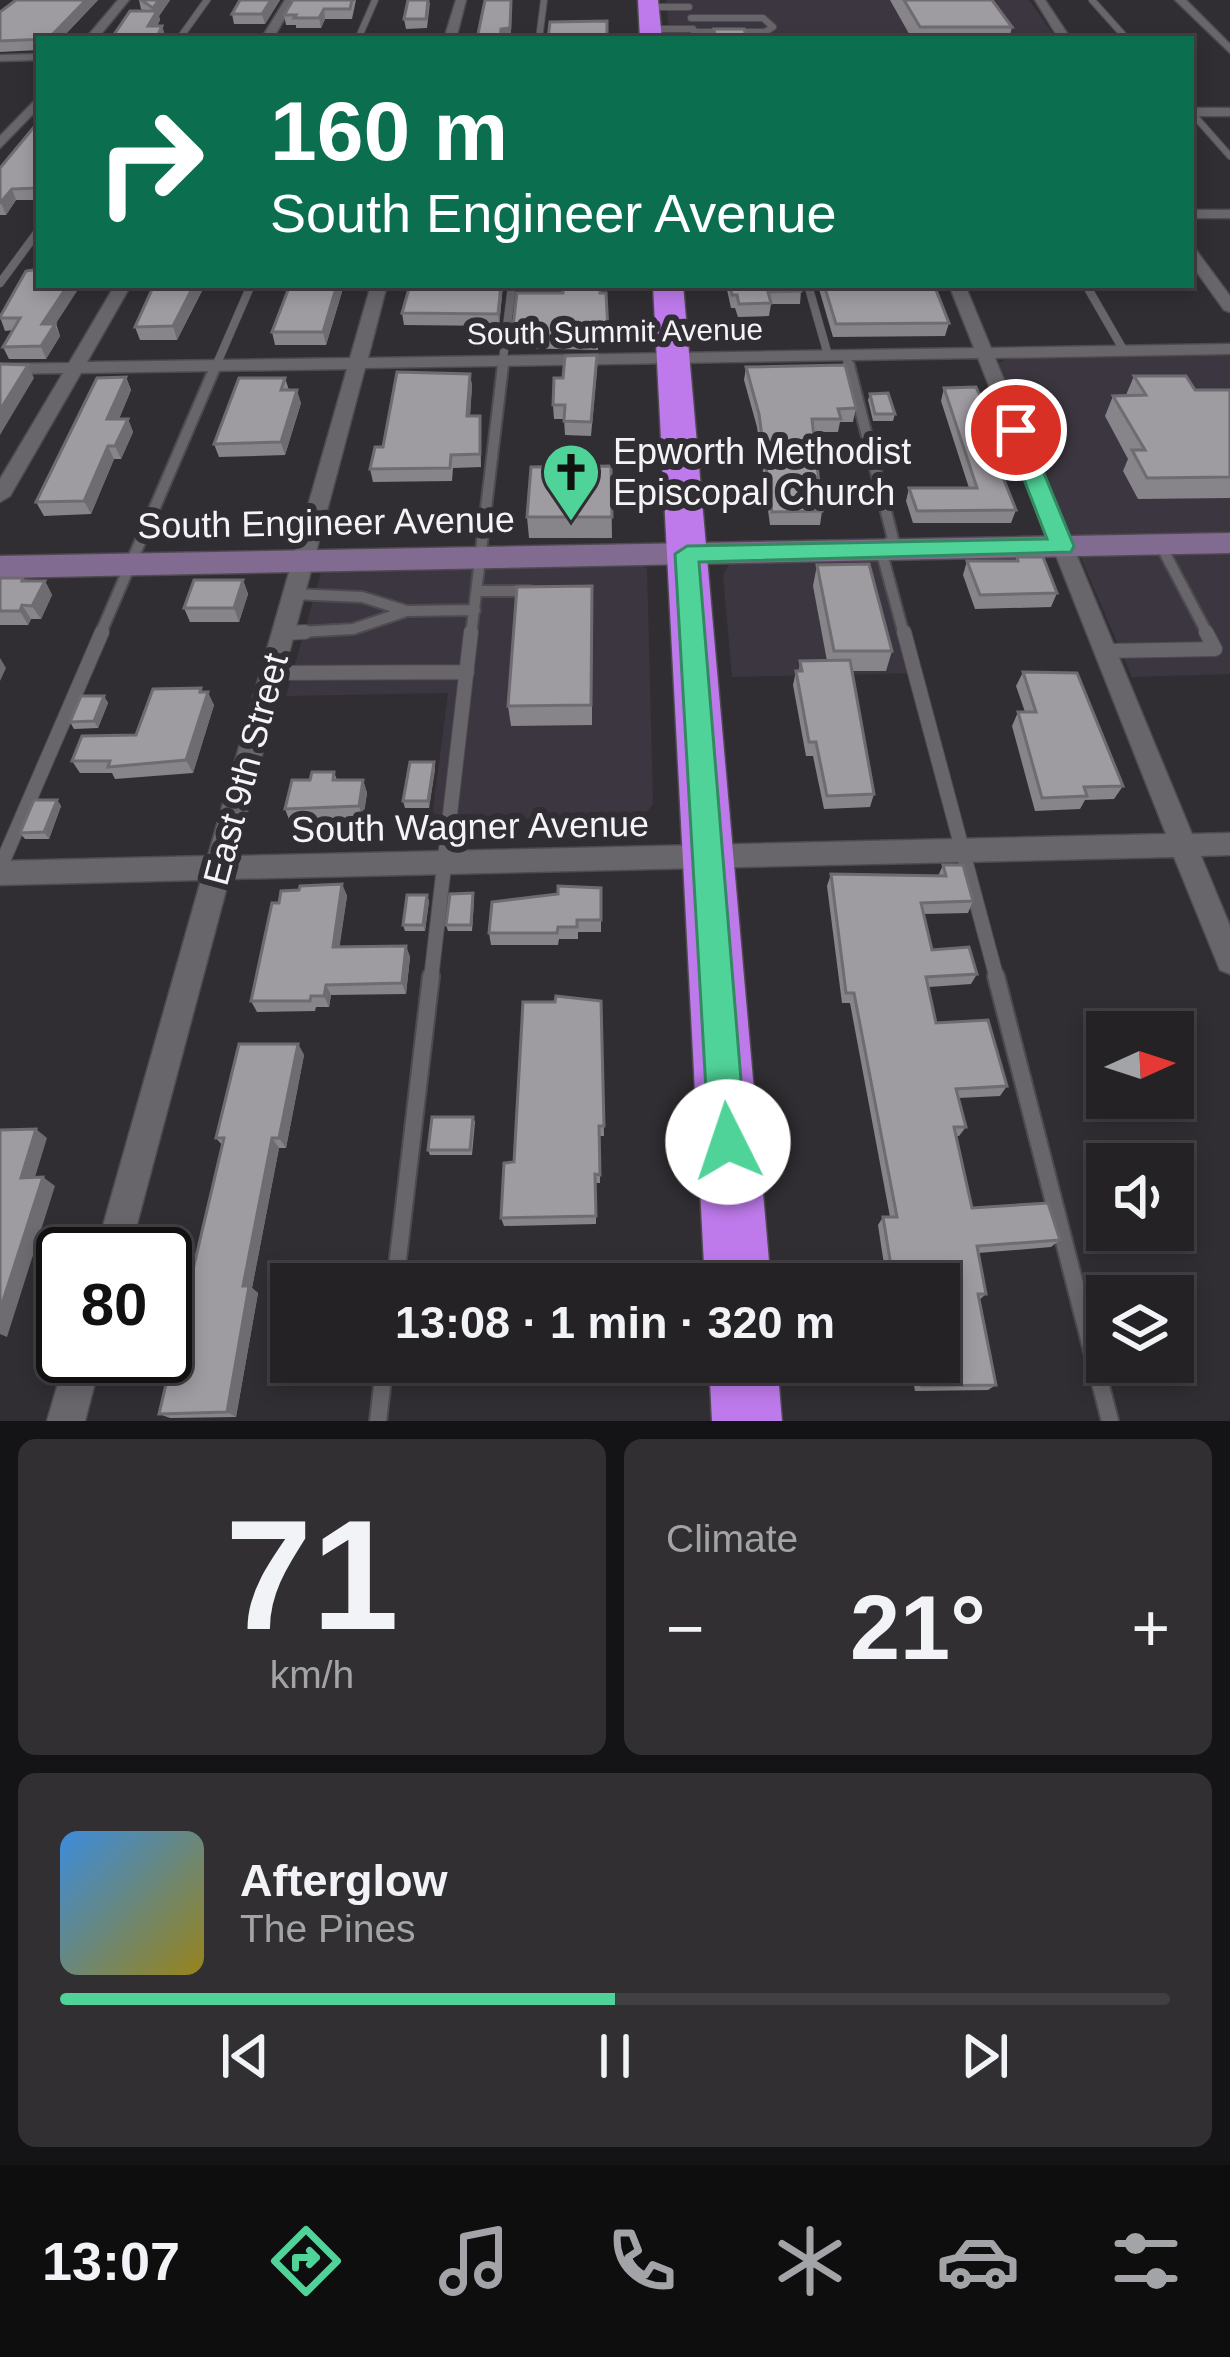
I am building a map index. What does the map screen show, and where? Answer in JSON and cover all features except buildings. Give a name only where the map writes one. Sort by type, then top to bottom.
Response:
[{"type":"highway","points":[[668,288],[737,1263]]},
{"type":"highway","points":[[744,1383],[747,1421]]},
{"type":"street","points":[[94,36],[124,0]]},
{"type":"street","points":[[269,36],[290,0]]},
{"type":"street","points":[[451,36],[461,0]]},
{"type":"street","points":[[1040,0],[1063,36]]},
{"type":"street","points":[[1180,0],[1228,46]]},
{"type":"street","points":[[1208,45],[1228,46]]},
{"type":"street","points":[[0,58],[36,57]]},
{"type":"street","points":[[0,144],[36,103]]},
{"type":"street","points":[[1194,112],[1230,112]]},
{"type":"street","points":[[0,126],[36,126]]},
{"type":"street","points":[[1194,214],[1230,214]]},
{"type":"street","points":[[1194,257],[1230,307]]},
{"type":"street","points":[[0,496],[121,288]]},
{"type":"street","name":"East 9th Street","points":[[119,1227],[379,288]]},
{"type":"street","points":[[958,288],[1230,961]]},
{"type":"street","name":"South Summit Avenue","points":[[0,369],[1230,349]]},
{"type":"street","name":"South Engineer Avenue","points":[[0,567],[1230,543]]},
{"type":"street","name":"South Wagner Avenue","points":[[0,870],[1230,844]]},
{"type":"street","points":[[66,1421],[77,1383]]},
{"type":"lane","points":[[181,36],[207,0]]},
{"type":"lane","points":[[359,36],[375,0]]},
{"type":"lane","points":[[539,36],[544,0]]},
{"type":"lane","points":[[1092,0],[1124,36]]},
{"type":"lane","points":[[649,19],[689,7]]},
{"type":"lane","points":[[649,19],[694,30],[765,32],[773,27],[763,18],[692,18]]},
{"type":"lane","points":[[1194,115],[1230,156]]},
{"type":"lane","points":[[0,283],[36,234]]},
{"type":"lane","points":[[0,870],[249,288]]},
{"type":"lane","points":[[398,1263],[512,288]]},
{"type":"lane","points":[[809,288],[837,355],[893,539],[881,550],[964,850],[1110,1421]]},
{"type":"lane","points":[[1088,288],[1124,351]]},
{"type":"lane","points":[[1106,651],[1215,650],[1160,544]]},
{"type":"lane","points":[[477,591],[545,591]]},
{"type":"lane","points":[[293,594],[362,597],[407,611]]},
{"type":"lane","points":[[282,634],[353,629],[407,611],[475,610]]},
{"type":"lane","points":[[271,673],[467,672]]},
{"type":"lane","points":[[378,1421],[383,1383]]},
{"type":"shaded area","points":[[666,0],[1029,0],[1055,36],[670,36]]},
{"type":"shaded area","points":[[1230,352],[1230,674],[1132,677],[998,364],[1010,357]]},
{"type":"shaded area","points":[[888,554],[921,673],[732,677],[723,575],[730,563]]},
{"type":"shaded area","points":[[636,559],[647,569],[653,804],[641,819],[432,818],[448,693],[286,696],[322,569]]},
{"type":"place","name":"Epworth Methodist Episcopal Church","points":[[571,523]]},
{"type":"route","points":[[728,1142],[687,554],[1062,546],[1016,430]]}]
